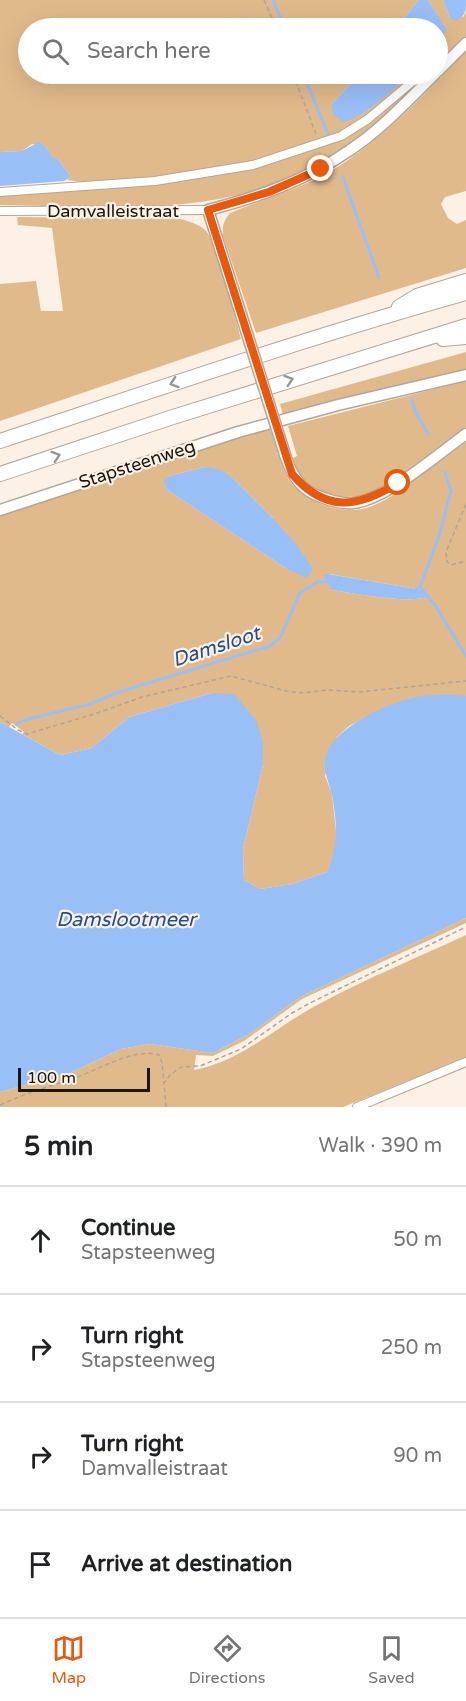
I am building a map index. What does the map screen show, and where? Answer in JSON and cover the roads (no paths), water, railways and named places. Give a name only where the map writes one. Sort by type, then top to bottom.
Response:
[{"type":"highway","points":[[381,317],[417,296],[466,281]]},
{"type":"highway","points":[[0,441],[229,365],[466,293]]},
{"type":"highway","points":[[0,474],[402,344],[466,326]]},
{"type":"highway","points":[[402,344],[466,337]]},
{"type":"street","name":"Damvalleistraat","points":[[448,60],[466,43]]},
{"type":"street","name":"Damvalleistraat","points":[[0,192],[155,181],[253,165],[341,136],[354,129],[410,84]]},
{"type":"street","name":"Damvalleistraat","points":[[0,212],[208,210],[269,192],[321,169],[352,149],[423,84]]},
{"type":"street","points":[[208,210],[286,458],[292,474],[302,486],[336,502],[353,503],[377,496],[466,434]]},
{"type":"street","name":"Stapsteenweg","points":[[0,510],[238,432],[338,405],[466,375]]},
{"type":"street","points":[[357,1107],[466,1062]]},
{"type":"water","points":[[419,0],[428,0],[439,18],[404,18]]},
{"type":"water","points":[[443,0],[466,0],[466,9],[462,17],[457,21],[450,18]]},
{"type":"water","points":[[351,84],[398,84],[370,109],[343,122],[333,114],[331,105]]},
{"type":"water","points":[[39,142],[45,146],[53,158],[58,159],[71,177],[64,181],[0,186],[0,152],[22,151]]},
{"type":"water","points":[[205,467],[221,470],[234,479],[273,518],[297,545],[313,569],[307,578],[287,569],[166,489],[164,481],[169,476]]},
{"type":"water","points":[[323,575],[423,590],[430,596],[396,599],[332,590]]},
{"type":"water","name":"Damslootmeer","points":[[212,693],[234,694],[256,720],[263,741],[263,765],[243,849],[244,880],[260,889],[292,884],[327,872],[334,853],[336,825],[332,795],[325,771],[325,760],[331,745],[339,736],[362,719],[400,701],[431,695],[466,696],[466,918],[300,997],[251,1033],[213,1053],[150,1044],[121,1049],[72,1072],[0,1092],[0,722],[60,755],[92,748],[129,717]]},
{"type":"waterway","points":[[273,0],[281,18]]},
{"type":"waterway","points":[[307,84],[328,134]]},
{"type":"waterway","points":[[343,177],[379,278]]},
{"type":"waterway","points":[[412,400],[415,411],[428,434]]},
{"type":"waterway","points":[[420,587],[439,536],[451,491],[445,472]]},
{"type":"waterway","name":"Damsloot","points":[[17,724],[28,719],[87,705],[122,691],[270,646],[280,638],[300,593],[317,582],[332,582]]},
{"type":"waterway","name":"Damsloot","points":[[413,591],[420,587],[435,605],[466,656]]}]
